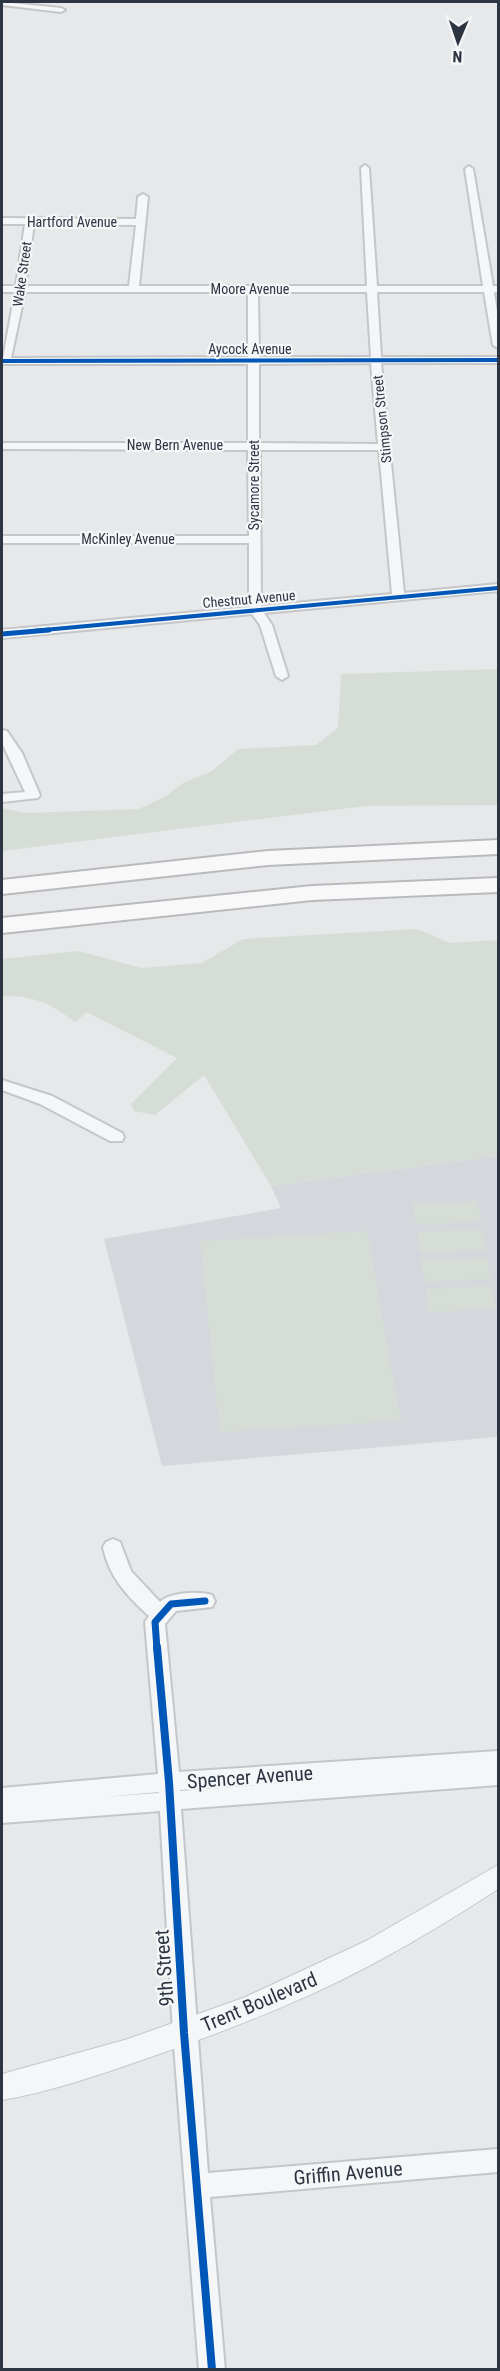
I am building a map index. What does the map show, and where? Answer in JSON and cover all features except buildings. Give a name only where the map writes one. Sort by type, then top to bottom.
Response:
[{"type":"highway","points":[[2,887],[268,858],[498,847]]},
{"type":"highway","points":[[2,926],[312,893],[498,885]]},
{"type":"street","points":[[2,3],[61,10]]},
{"type":"street","name":"Stimpson Street","points":[[365,168],[376,361],[398,597]]},
{"type":"street","points":[[469,169],[494,289],[498,345]]},
{"type":"street","points":[[134,289],[143,197]]},
{"type":"street","name":"Hartford Avenue","points":[[2,221],[142,222]]},
{"type":"street","name":"Wake Street","points":[[3,361],[20,289],[30,221]]},
{"type":"street","name":"Moore Avenue","points":[[2,289],[494,289]]},
{"type":"street","name":"Sycamore Street","points":[[253,289],[255,610],[266,625],[282,676]]},
{"type":"street","name":"Aycock Avenue","points":[[3,361],[498,360]]},
{"type":"street","name":"New Bern Avenue","points":[[2,446],[254,444],[385,447]]},
{"type":"street","name":"McKinley Avenue","points":[[2,540],[254,539]]},
{"type":"street","name":"Chestnut Avenue","points":[[2,634],[498,588]]},
{"type":"street","points":[[2,734],[15,753],[33,795],[2,798]]},
{"type":"street","points":[[2,1085],[46,1100],[116,1137]]},
{"type":"street","points":[[113,1547],[115,1562],[130,1585],[162,1615],[171,1604],[205,1600]]},
{"type":"street","name":"9th Street","points":[[162,1615],[155,1622],[170,1791],[184,2033],[212,2370]]},
{"type":"street","name":"Spencer Avenue","points":[[2,1814],[170,1791],[498,1760]]},
{"type":"street","name":"Spencer Avenue","points":[[2,1797],[498,1776]]},
{"type":"street","name":"Trent Boulevard","points":[[2,2087],[184,2033],[332,1971],[420,1923],[498,1876]]},
{"type":"street","name":"Griffin Avenue","points":[[197,2186],[498,2160]]},
{"type":"shaded area","points":[[498,669],[498,805],[366,806],[2,851],[2,808],[26,813],[139,809],[166,796],[183,783],[212,771],[238,749],[316,745],[338,728],[341,674]]},
{"type":"shaded area","points":[[417,929],[450,943],[498,940],[498,1156],[271,1186],[204,1075],[155,1115],[134,1111],[131,1104],[177,1058],[86,1012],[75,1023],[50,1005],[23,997],[2,996],[2,959],[78,951],[142,968],[202,963],[243,939]]},
{"type":"shaded area","points":[[498,1156],[498,1437],[162,1466],[104,1239],[281,1208],[271,1186]]},
{"type":"shaded area","points":[[477,1201],[481,1222],[416,1224],[413,1204]]},
{"type":"shaded area","points":[[482,1229],[486,1250],[420,1253],[417,1232]]},
{"type":"shaded area","points":[[367,1231],[401,1421],[220,1432],[200,1241]]},
{"type":"shaded area","points":[[487,1257],[491,1279],[425,1282],[421,1260]]},
{"type":"shaded area","points":[[492,1286],[496,1309],[429,1312],[425,1289]]},
{"type":"cycle path","points":[[2,361],[498,360]]},
{"type":"cycle path","points":[[2,634],[498,588]]},
{"type":"cycle path","points":[[205,1601],[171,1604],[155,1622],[169,1782],[184,2033],[212,2370]]}]
